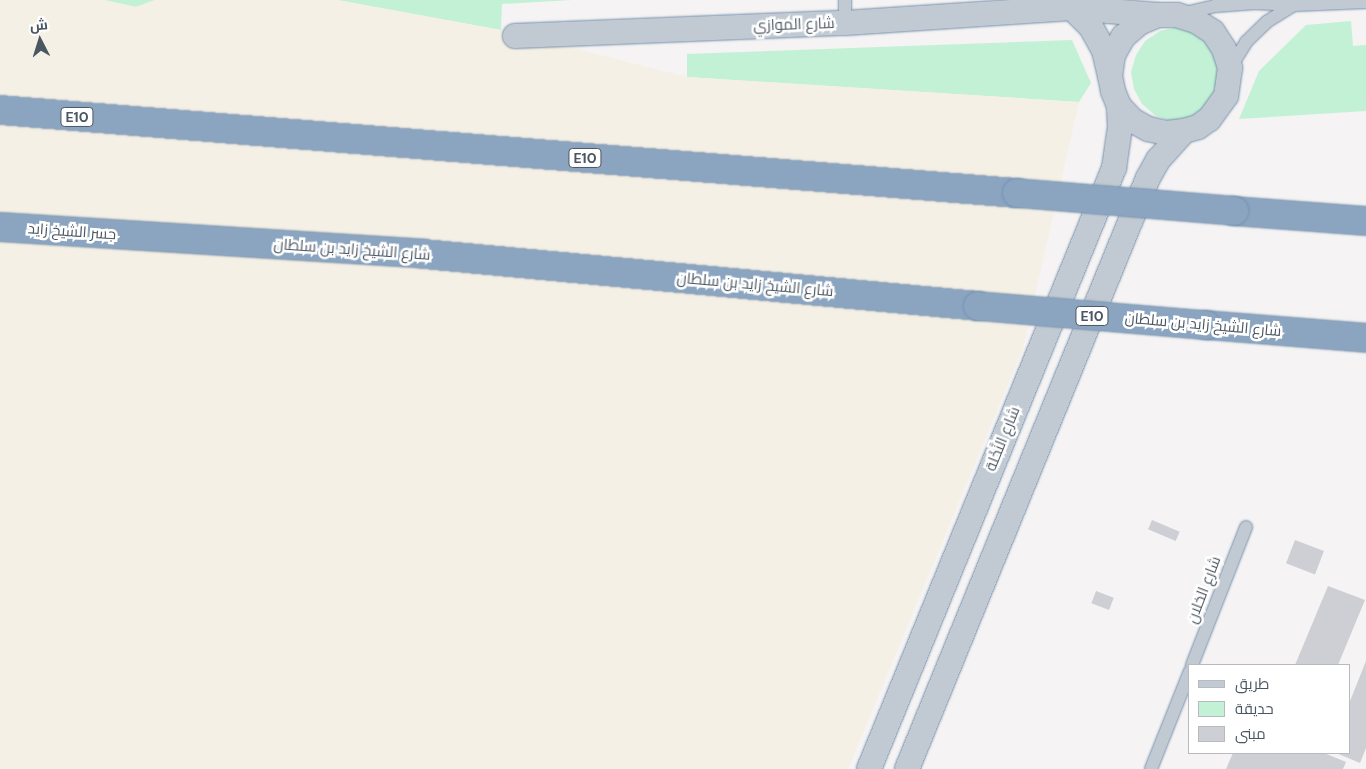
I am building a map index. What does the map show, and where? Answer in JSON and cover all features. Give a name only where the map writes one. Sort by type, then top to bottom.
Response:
[{"type":"highway","name":"E10","points":[[0,110],[1366,221]]},
{"type":"highway","name":"جسر الشيخ زايد","points":[[0,227],[144,237]]},
{"type":"highway","name":"شارع الشيخ زايد بن سلطان","points":[[144,237],[424,254],[978,306],[1366,338]]},
{"type":"street","name":"شارع الموازي","points":[[516,36],[845,11],[1072,8],[1167,15]]},
{"type":"street","points":[[1072,8],[1091,27],[1104,50],[1113,91],[1119,106],[1132,120],[1148,129],[1166,133],[1184,131],[1209,119],[1226,96],[1230,68],[1224,49],[1213,32],[1196,21],[1167,15],[1139,23],[1123,37],[1113,55],[1110,76]]},
{"type":"street","name":"شارع النَّخْلة","points":[[869,769],[1114,168],[1118,148],[1119,106]]},
{"type":"street","points":[[907,769],[1148,178],[1158,160],[1184,131]]},
{"type":"lane","name":"شارع الموازي","points":[[1230,68],[1246,42],[1268,21],[1294,2]]},
{"type":"lane","name":"شارع الموازي","points":[[1167,15],[1215,6],[1255,3],[1366,2]]},
{"type":"lane","name":"شارع الخلان","points":[[1192,664],[1246,527]]},
{"type":"lane","points":[[1151,769],[1188,676]]},
{"type":"green space","points":[[104,0],[155,0],[136,7]]},
{"type":"green space","points":[[337,0],[572,0],[502,4],[501,30]]},
{"type":"green space","points":[[1351,21],[1353,46],[1366,45],[1366,111],[1239,119],[1259,71],[1306,25]]},
{"type":"green space","points":[[1177,27],[1202,32],[1227,74],[1204,115],[1171,121],[1156,116],[1142,104],[1134,89],[1131,72],[1136,55],[1145,41],[1160,31]]},
{"type":"green space","points":[[1072,40],[1091,83],[1079,102],[687,77],[687,54]]},
{"type":"sand","points":[[0,0],[104,0],[136,7],[155,0],[337,0],[501,30],[687,77],[1079,102],[1023,348],[848,769],[0,769]]},
{"type":"building","points":[[1152,520],[1180,532],[1176,541],[1148,529]]},
{"type":"building","points":[[1295,540],[1324,551],[1315,574],[1286,563]]},
{"type":"building","points":[[1328,586],[1365,600],[1338,664],[1295,664]]},
{"type":"building","points":[[1096,591],[1114,598],[1109,610],[1091,603]]},
{"type":"building","points":[[1366,661],[1366,748],[1360,763],[1338,754],[1351,754],[1351,698]]},
{"type":"building","points":[[1233,754],[1326,754],[1346,762],[1343,769],[1226,769]]}]
